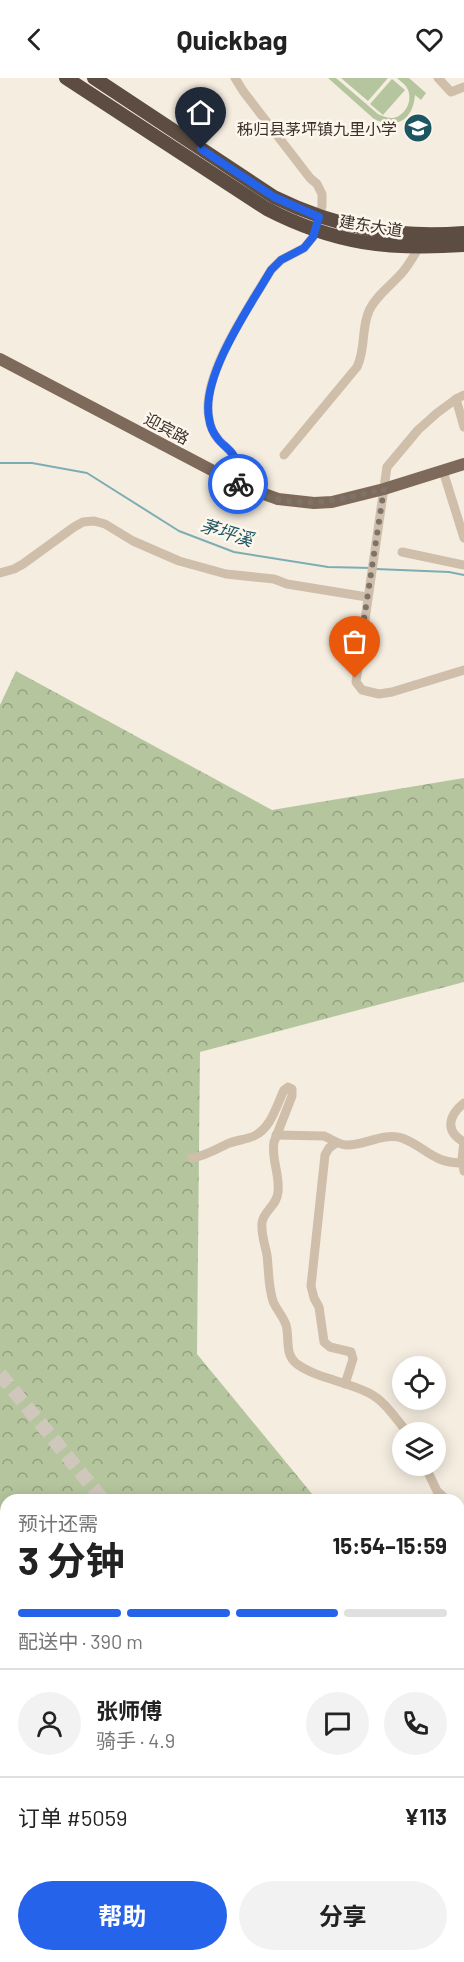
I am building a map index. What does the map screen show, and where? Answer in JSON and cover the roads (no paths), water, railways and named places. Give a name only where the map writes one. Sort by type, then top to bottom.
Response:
[{"type":"highway","name":"建东大道","points":[[66,78],[267,209],[293,223],[350,240],[379,245],[464,233]]},
{"type":"highway","name":"建东大道","points":[[94,78],[274,197],[319,217],[364,229],[420,241],[464,245]]},
{"type":"main road","name":"迎宾路","points":[[0,359],[260,494],[296,502],[333,502],[464,464]]},
{"type":"street","points":[[228,479],[235,461],[233,455],[218,439],[208,416],[208,399],[220,357],[271,270],[281,260],[304,248],[313,237],[322,206],[322,194],[317,184],[310,178],[235,78]]},
{"type":"street","points":[[438,78],[451,92],[464,87]]},
{"type":"street","points":[[284,455],[357,367],[361,357],[369,310],[405,269],[420,241]]},
{"type":"street","points":[[460,397],[464,427]]},
{"type":"street","points":[[460,397],[418,430],[387,467],[355,678],[359,688],[372,693],[385,693],[464,670]]},
{"type":"street","points":[[443,471],[464,538]]},
{"type":"street","points":[[0,573],[14,569],[83,522],[94,521],[105,524],[133,541],[179,561],[226,574],[274,579],[287,584],[368,592]]},
{"type":"street","points":[[402,552],[464,565]]},
{"type":"street","points":[[192,1158],[203,1156],[229,1143],[256,1135],[272,1119],[284,1090],[290,1087],[293,1091],[292,1096],[276,1135],[273,1149],[278,1193],[273,1206],[262,1220],[262,1227],[268,1280],[273,1302],[286,1327],[291,1358],[319,1375],[370,1394],[380,1400],[399,1422]]},
{"type":"street","points":[[276,1135],[324,1136],[336,1143],[354,1145],[392,1137],[401,1138],[441,1161],[463,1167],[464,1142],[454,1135],[450,1123],[454,1111],[464,1104]]},
{"type":"street","points":[[336,1143],[325,1155],[311,1286],[319,1307],[324,1342],[330,1347],[351,1352],[353,1359],[345,1384]]},
{"type":"street","points":[[430,1476],[440,1494]]},
{"type":"waterway","name":"茅坪溪","points":[[0,463],[32,463],[87,473],[179,531],[234,552],[328,567],[371,568]]},
{"type":"waterway","name":"茅坪溪","points":[[376,569],[449,572],[464,575]]},
{"type":"tunnel","points":[[0,1374],[98,1494]]},
{"type":"place","name":"秭归县茅坪镇九里小学","points":[[418,128]]}]
